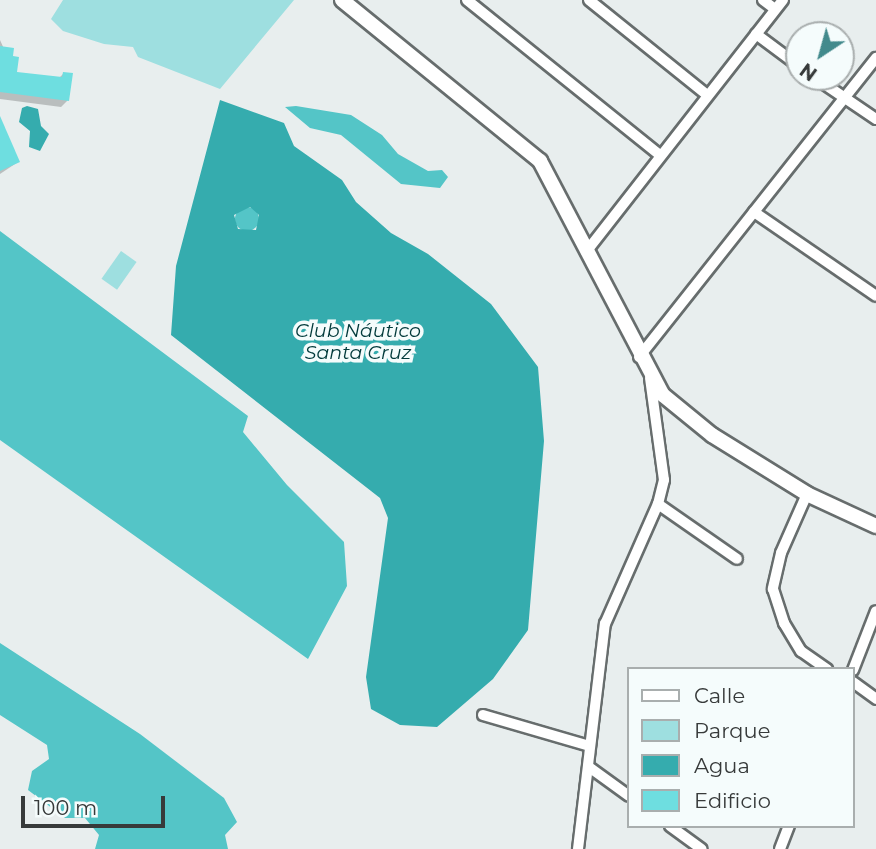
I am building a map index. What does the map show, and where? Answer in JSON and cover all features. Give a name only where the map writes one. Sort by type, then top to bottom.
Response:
[{"type":"street","points":[[342,0],[540,161],[650,378],[663,395],[712,435],[807,494],[876,526]]},
{"type":"street","points":[[467,0],[660,155]]},
{"type":"street","points":[[589,0],[708,95]]},
{"type":"street","points":[[763,0],[775,9]]},
{"type":"street","points":[[586,252],[783,0]]},
{"type":"street","points":[[755,34],[785,56]]},
{"type":"street","points":[[639,357],[876,58]]},
{"type":"street","points":[[833,91],[876,119]]},
{"type":"street","points":[[754,212],[876,296]]},
{"type":"street","points":[[578,849],[605,624],[658,504],[663,453],[650,378]]},
{"type":"street","points":[[807,494],[781,553],[773,589],[784,623],[801,650],[824,667]]},
{"type":"street","points":[[658,504],[737,559]]},
{"type":"street","points":[[854,667],[876,611]]},
{"type":"street","points":[[855,683],[876,699]]},
{"type":"street","points":[[483,715],[590,746]]},
{"type":"street","points":[[589,767],[628,795]]},
{"type":"street","points":[[673,828],[702,849]]},
{"type":"street","points":[[779,849],[788,828]]},
{"type":"green space","points":[[63,0],[294,0],[220,89],[138,57],[133,47],[104,44],[63,31],[51,19]]},
{"type":"green space","points":[[121,251],[137,262],[117,290],[101,279]]},
{"type":"shaded area","points":[[296,106],[351,115],[382,135],[398,154],[428,171],[442,170],[448,177],[440,188],[401,184],[341,135],[310,128],[285,107]]},
{"type":"shaded area","points":[[247,207],[256,210],[259,219],[256,228],[247,231],[238,228],[235,219],[238,210]]},
{"type":"shaded area","points":[[0,231],[248,416],[243,432],[287,485],[344,542],[347,586],[308,659],[0,440]]},
{"type":"shaded area","points":[[0,643],[140,734],[224,798],[237,822],[225,835],[228,849],[95,849],[99,835],[85,818],[65,818],[28,790],[32,771],[49,759],[47,745],[0,715]]},
{"type":"water","name":"Club Náutico Santa Cruz","points":[[220,100],[284,123],[294,146],[342,180],[356,202],[391,233],[428,254],[491,304],[538,367],[544,441],[528,630],[493,679],[437,727],[400,725],[371,709],[366,677],[388,518],[380,498],[171,335],[176,266]],"holes":[[[250,207],[259,215],[256,230],[238,229],[234,215]]]},
{"type":"water","points":[[27,106],[38,109],[41,126],[49,134],[40,151],[29,147],[30,131],[19,122],[22,108]]},
{"type":"building","points":[[0,46],[14,48],[13,56],[19,57],[17,72],[62,77],[63,72],[73,73],[69,101],[0,92]]},
{"type":"building","points":[[0,116],[20,162],[0,171]]}]
